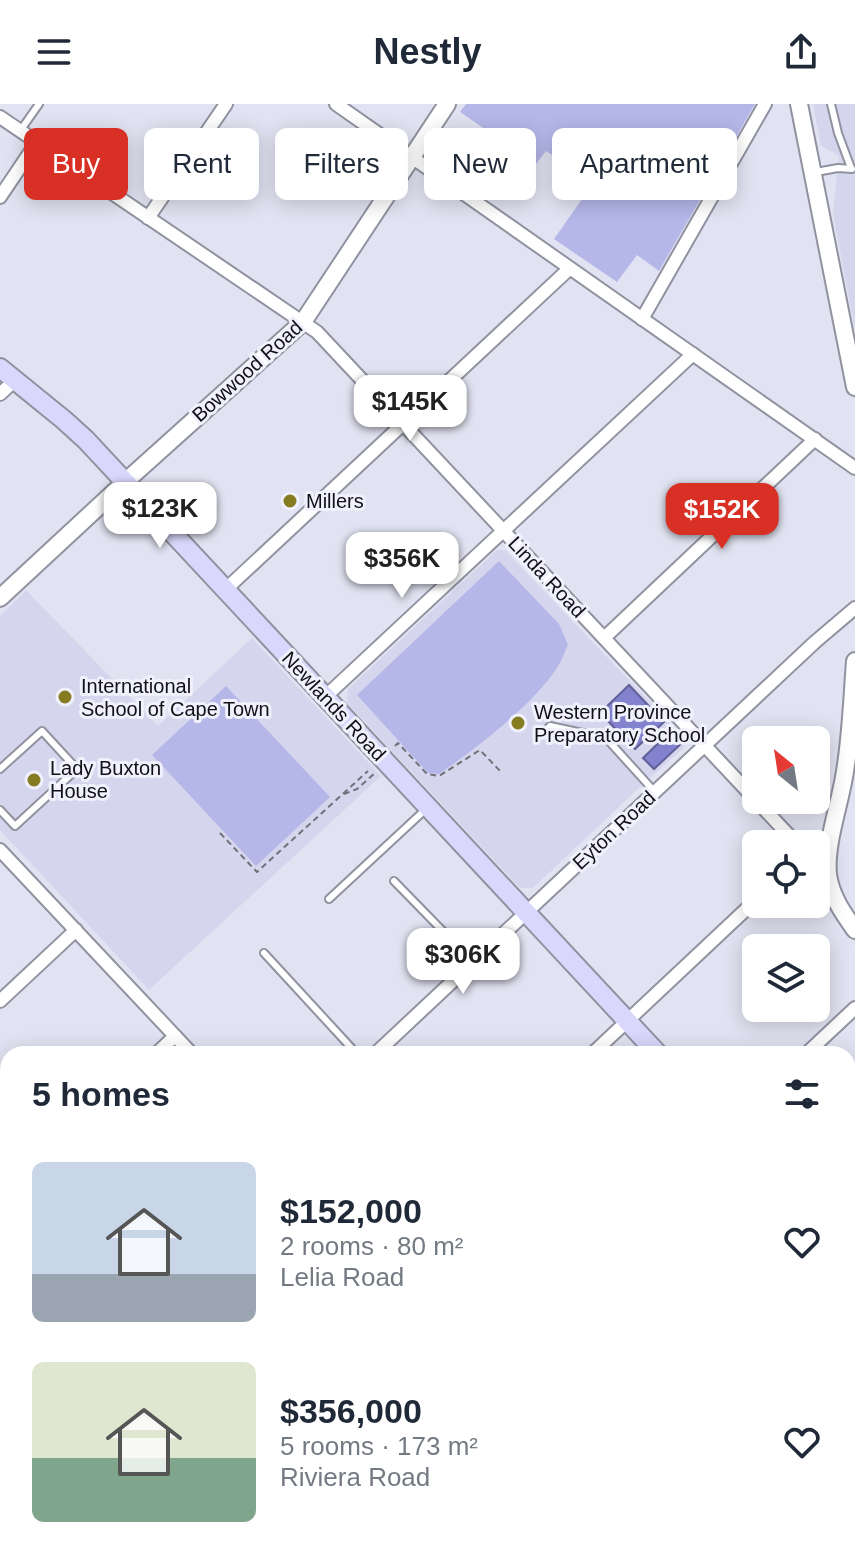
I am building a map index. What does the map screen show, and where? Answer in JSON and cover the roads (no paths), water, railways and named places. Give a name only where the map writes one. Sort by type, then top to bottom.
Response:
[{"type":"main road","name":"Newlands Road","points":[[7,374],[64,420],[125,482],[650,1046]]},
{"type":"street","points":[[148,218],[226,104]]},
{"type":"street","points":[[336,104],[855,468]]},
{"type":"street","name":"Bowwood Road","points":[[0,598],[303,322],[447,104]]},
{"type":"street","points":[[642,319],[765,104]]},
{"type":"street","points":[[799,104],[855,387]]},
{"type":"street","name":"Linda Road","points":[[0,117],[24,134]]},
{"type":"street","points":[[0,197],[24,161]]},
{"type":"street","name":"Linda Road","points":[[122,200],[317,332],[784,830]]},
{"type":"street","points":[[225,590],[569,269]]},
{"type":"street","points":[[325,697],[693,354]]},
{"type":"street","points":[[0,394],[7,374]]},
{"type":"street","points":[[604,638],[815,439]]},
{"type":"street","name":"Eyton Road","points":[[384,1046],[855,608]]},
{"type":"street","points":[[828,830],[847,762],[855,661]]},
{"type":"street","points":[[0,850],[184,1046]]},
{"type":"street","points":[[830,884],[838,905],[855,930]]},
{"type":"street","points":[[600,1046],[742,913]]},
{"type":"street","points":[[0,1001],[76,930]]},
{"type":"street","points":[[815,1046],[855,1008]]},
{"type":"street","points":[[164,1046],[175,1036]]},
{"type":"lane","points":[[20,131],[39,104]]},
{"type":"lane","points":[[813,173],[838,168],[853,169],[838,133],[831,104]]},
{"type":"lane","points":[[547,729],[550,726],[606,738],[656,792]]},
{"type":"lane","points":[[0,769],[42,731],[77,769],[15,826],[0,810]]},
{"type":"lane","points":[[329,899],[428,807]]},
{"type":"lane","points":[[394,881],[473,962]]},
{"type":"lane","points":[[264,953],[350,1046]]},
{"type":"place","name":"Millers","points":[[290,501]]},
{"type":"place","name":"International School of Cape Town","points":[[65,697]]},
{"type":"place","name":"Western Province Preparatory School","points":[[518,723]]},
{"type":"place","name":"Lady Buxton House","points":[[34,780]]}]
